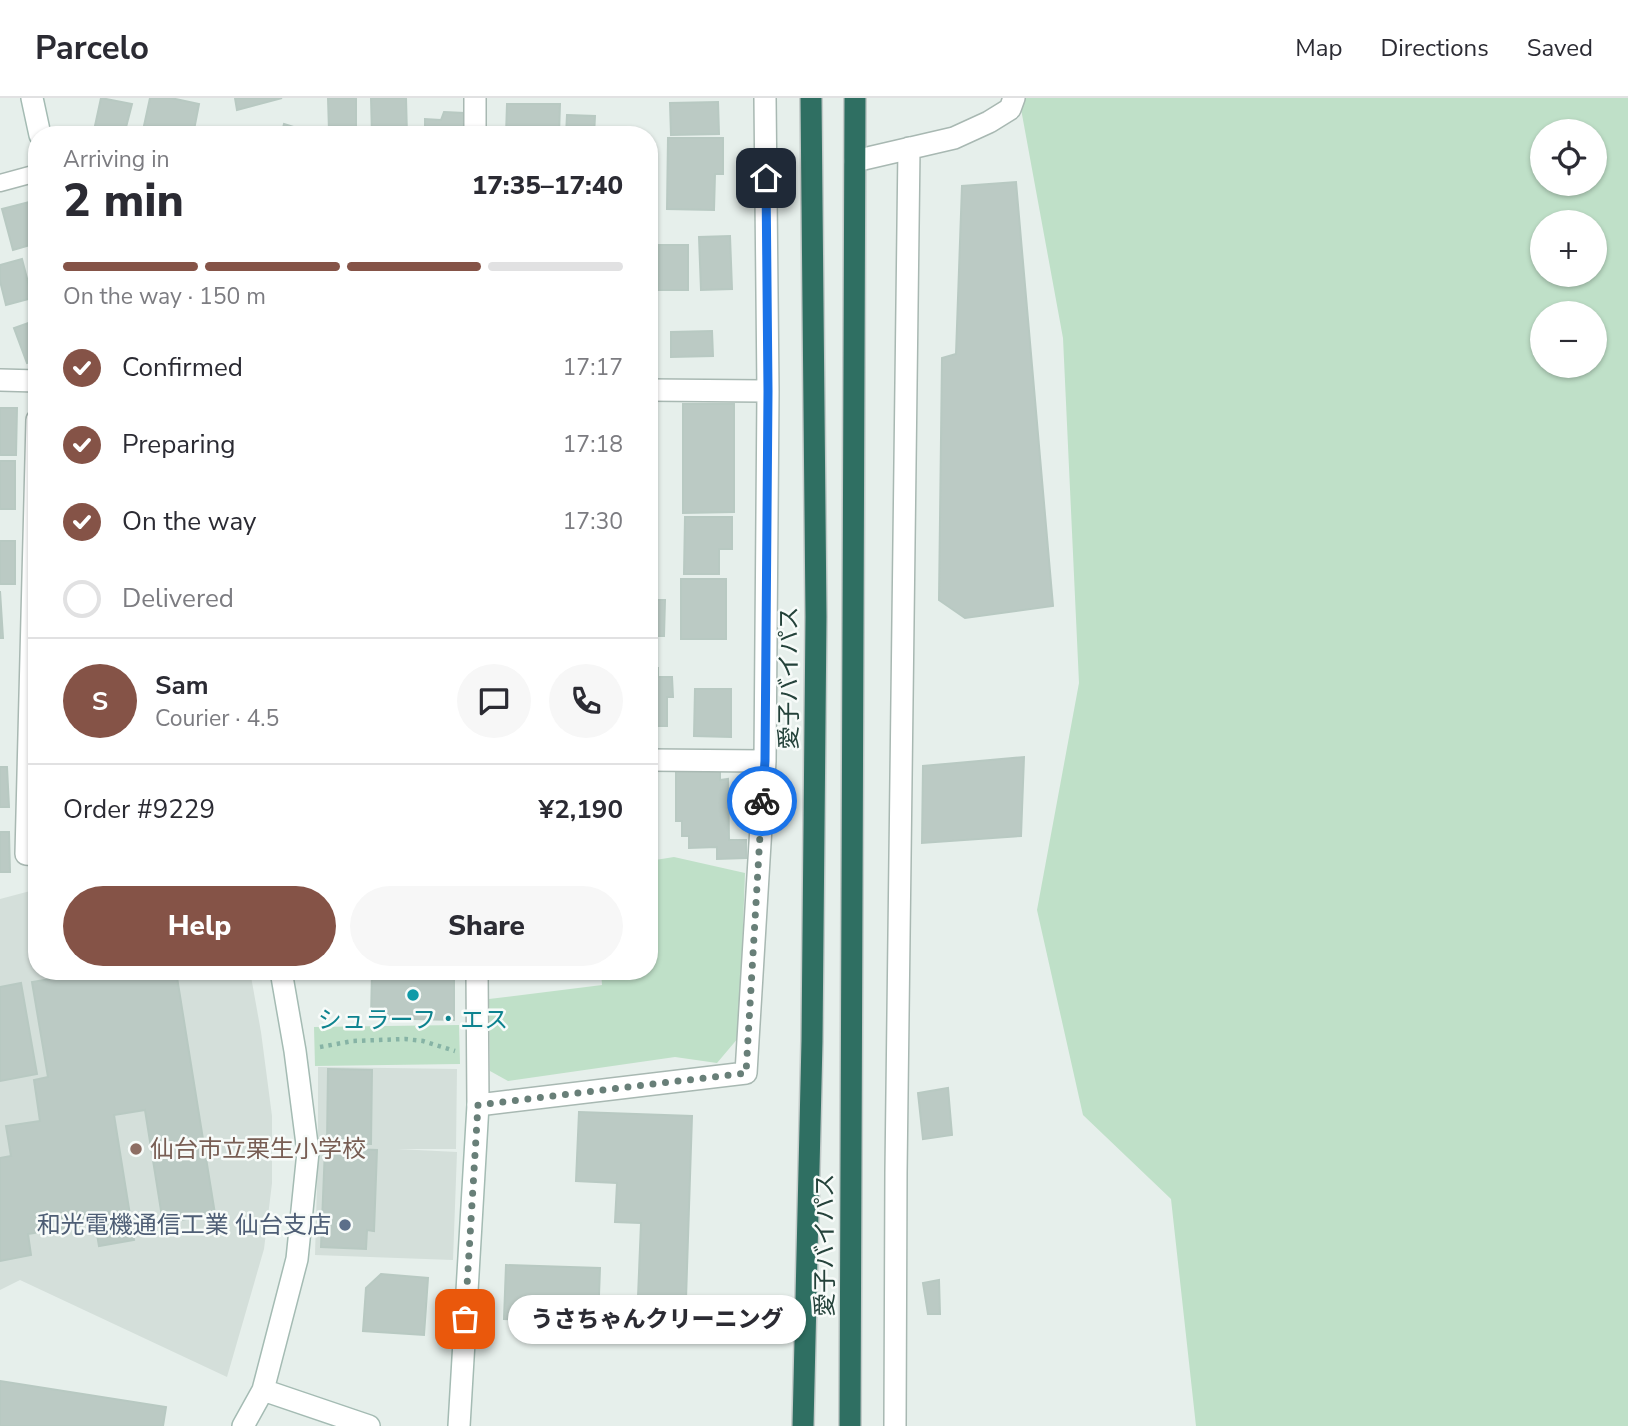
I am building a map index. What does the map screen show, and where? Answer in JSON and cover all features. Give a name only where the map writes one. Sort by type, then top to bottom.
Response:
[{"type":"highway","name":"愛子バイパス","points":[[803,1426],[812,1041],[816,616],[811,98]]},
{"type":"highway","name":"愛子バイパス","points":[[850,1426],[855,98]]},
{"type":"street","points":[[32,98],[38,126]]},
{"type":"street","points":[[475,98],[475,126]]},
{"type":"street","points":[[478,1105],[746,1073],[765,761],[768,391],[765,98]]},
{"type":"street","points":[[855,161],[954,138],[1010,109],[1014,98]]},
{"type":"street","points":[[895,1426],[909,148]]},
{"type":"street","points":[[0,380],[28,381]]},
{"type":"street","points":[[658,390],[768,391]]},
{"type":"street","points":[[658,760],[765,761]]},
{"type":"street","points":[[28,775],[28,854]]},
{"type":"street","points":[[243,1426],[263,1390],[297,1259],[308,1152],[283,980]]},
{"type":"street","points":[[459,1426],[478,1105],[477,980]]},
{"type":"street","points":[[263,1390],[369,1426]]},
{"type":"lane","points":[[0,183],[28,175]]},
{"type":"path","points":[[295,1051],[354,1041],[405,1039],[423,1041],[452,1051],[477,1052]]},
{"type":"shaded area","name":"仙台市立栗生小学校","points":[[28,892],[28,980],[252,980],[272,1116],[272,1183],[264,1249],[227,1377],[20,1280],[0,1290],[0,899]]},
{"type":"shaded area","points":[[318,1067],[457,1069],[456,1149],[397,1149],[457,1152],[453,1260],[315,1255]]},
{"type":"green space","points":[[1019,98],[1628,98],[1628,1426],[1196,1426],[1171,1199],[1083,1115],[1037,910],[1079,683],[1063,338]]},
{"type":"green space","points":[[674,857],[745,873],[739,1037],[717,1063],[675,1057],[508,1081],[490,1071],[489,999],[602,985],[602,980],[658,980],[658,860]]},
{"type":"green space","points":[[459,1025],[460,1064],[315,1066],[314,1027]]},
{"type":"building","points":[[101,98],[132,104],[126,126],[95,126]]},
{"type":"building","points":[[150,98],[171,98],[199,104],[195,126],[144,126]]},
{"type":"building","points":[[235,98],[282,98],[237,110]]},
{"type":"building","points":[[328,98],[356,98],[356,126],[329,126]]},
{"type":"building","points":[[371,98],[406,98],[407,126],[372,126]]},
{"type":"building","points":[[718,102],[719,134],[671,135],[670,103]]},
{"type":"building","points":[[507,104],[560,104],[559,126],[506,126]]},
{"type":"building","points":[[444,112],[464,113],[463,126],[425,126],[425,119],[441,120]]},
{"type":"building","points":[[567,115],[595,116],[594,126],[566,126]]},
{"type":"building","points":[[668,138],[723,138],[723,174],[715,174],[714,210],[667,209]]},
{"type":"building","points":[[1016,182],[1053,606],[965,618],[939,600],[942,358],[956,354],[962,186]]},
{"type":"building","points":[[28,202],[28,246],[13,250],[2,209]]},
{"type":"building","points":[[730,236],[732,289],[701,290],[699,237]]},
{"type":"building","points":[[659,245],[688,245],[688,290],[658,290]]},
{"type":"building","points":[[22,259],[28,282],[28,299],[6,305],[0,281],[0,265]]},
{"type":"building","points":[[28,323],[28,363],[27,363],[14,328]]},
{"type":"building","points":[[712,331],[713,356],[671,357],[671,332]]},
{"type":"building","points":[[683,404],[734,404],[734,512],[683,513]]},
{"type":"building","points":[[0,408],[17,408],[16,455],[0,455]]},
{"type":"building","points":[[0,461],[15,461],[15,509],[0,509]]},
{"type":"building","points":[[685,517],[732,517],[732,549],[719,549],[719,574],[684,574]]},
{"type":"building","points":[[0,541],[15,541],[15,584],[0,584]]},
{"type":"building","points":[[681,579],[726,579],[726,639],[681,639]]},
{"type":"building","points":[[0,591],[3,638],[0,638]]},
{"type":"building","points":[[658,600],[665,600],[664,636],[658,636]]},
{"type":"building","points":[[658,677],[672,677],[673,697],[667,697],[667,726],[658,726]]},
{"type":"building","points":[[695,689],[731,689],[731,737],[694,736]]},
{"type":"building","points":[[1024,757],[1021,836],[922,843],[923,766]]},
{"type":"building","points":[[0,767],[7,767],[9,807],[0,807]]},
{"type":"building","points":[[720,770],[720,780],[728,779],[729,840],[746,840],[746,858],[717,859],[717,847],[689,848],[689,836],[682,836],[682,821],[676,821],[676,771]]},
{"type":"building","points":[[0,832],[9,832],[10,872],[0,872]]},
{"type":"building","points":[[177,980],[215,1214],[163,1223],[145,1110],[114,1115],[134,1240],[99,1246],[95,1223],[28,1234],[31,1255],[0,1261],[0,1158],[11,1156],[6,1126],[40,1121],[34,1080],[48,1077],[32,982]]},
{"type":"building","name":"シュラーフ・エス","points":[[372,980],[454,980],[454,1020],[371,1018]]},
{"type":"building","points":[[21,983],[37,1074],[0,1081],[0,987]]},
{"type":"building","points":[[328,1069],[372,1070],[371,1144],[327,1143]]},
{"type":"building","points":[[948,1088],[952,1135],[923,1139],[918,1093]]},
{"type":"building","points":[[579,1112],[692,1116],[686,1299],[638,1297],[641,1223],[615,1222],[617,1183],[576,1181]]},
{"type":"building","points":[[325,1148],[377,1150],[374,1231],[367,1230],[366,1249],[321,1247]]},
{"type":"building","points":[[506,1265],[600,1268],[598,1322],[504,1319]]},
{"type":"building","points":[[381,1274],[428,1278],[424,1335],[363,1331],[366,1288]]},
{"type":"building","points":[[939,1280],[940,1314],[928,1314],[923,1283]]},
{"type":"building","points":[[0,1381],[166,1407],[163,1426],[0,1426]]},
{"type":"way so far","points":[[465,1319],[478,1105],[746,1073],[762,801]]},
{"type":"place","name":"シュラーフ・エス","points":[[413,995]]},
{"type":"place","name":"仙台市立栗生小学校","points":[[136,1149]]},
{"type":"place","name":"和光電機通信工業 仙台支店","points":[[345,1225]]},
{"type":"place","name":"うさちゃんクリーニング","points":[[465,1319]]},
{"type":"route","points":[[762,801],[765,761],[768,391],[766,178]]}]
